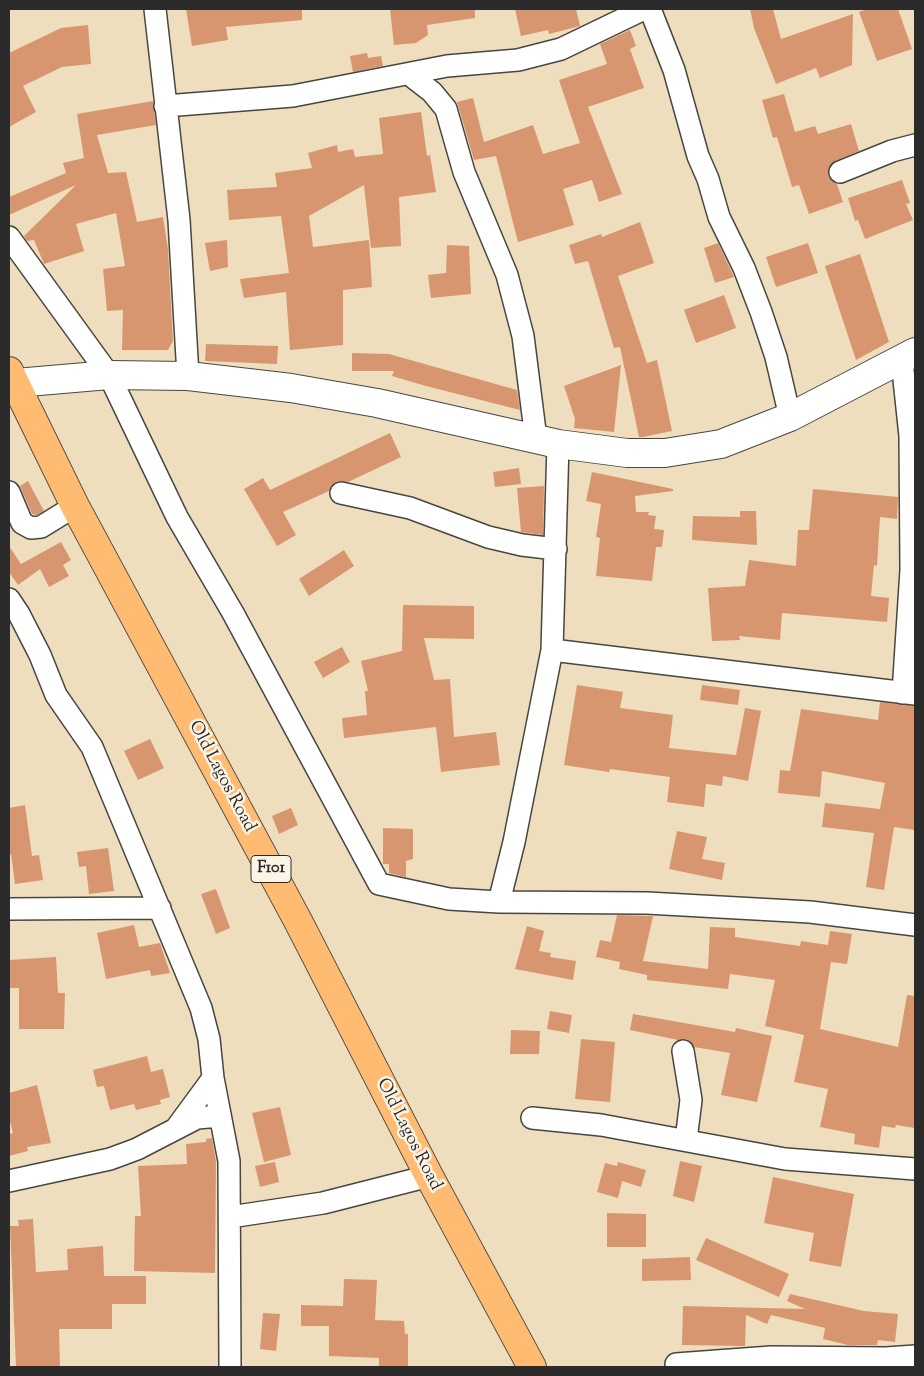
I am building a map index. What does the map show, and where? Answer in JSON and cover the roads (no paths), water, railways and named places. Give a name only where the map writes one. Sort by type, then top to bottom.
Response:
[{"type":"main road","name":"Old Lagos Road","points":[[12,377],[75,506],[298,921],[429,1176],[532,1367]]},
{"type":"street","points":[[155,9],[179,220],[188,376]]},
{"type":"street","points":[[165,106],[293,96],[410,75],[447,66],[518,60],[561,49],[644,9]]},
{"type":"street","points":[[650,9],[674,70],[698,156],[708,179],[719,217],[744,268],[761,312],[776,357],[790,417]]},
{"type":"street","points":[[410,75],[432,92],[446,109],[464,172],[507,275],[547,441],[556,549],[552,650],[516,833],[498,902]]},
{"type":"street","points":[[840,172],[892,151],[915,145]]},
{"type":"street","points":[[9,237],[109,375],[177,516],[233,613],[379,884],[449,899],[498,902],[666,904],[810,912],[915,925]]},
{"type":"street","points":[[12,377],[188,376],[291,388],[377,403],[547,441],[627,453],[665,453],[721,444],[790,417],[909,356],[911,560],[909,693],[552,650]]},
{"type":"street","points":[[9,492],[22,522],[30,528],[41,527],[75,506]]},
{"type":"street","points":[[342,493],[410,508],[488,537],[522,545],[556,549]]},
{"type":"street","points":[[9,599],[40,654],[56,695],[92,747],[201,1008],[209,1039],[213,1078],[229,1161],[230,1367]]},
{"type":"street","points":[[9,909],[160,908]]},
{"type":"street","points":[[683,1050],[691,1100],[686,1140]]},
{"type":"street","points":[[176,1129],[213,1078]]},
{"type":"street","points":[[9,1181],[110,1159],[137,1149],[197,1118],[220,1116]]},
{"type":"street","points":[[532,1118],[601,1125],[785,1159],[915,1169]]},
{"type":"street","points":[[230,1218],[323,1203],[429,1176]]},
{"type":"street","points":[[676,1364],[770,1357],[886,1358],[915,1356]]}]
